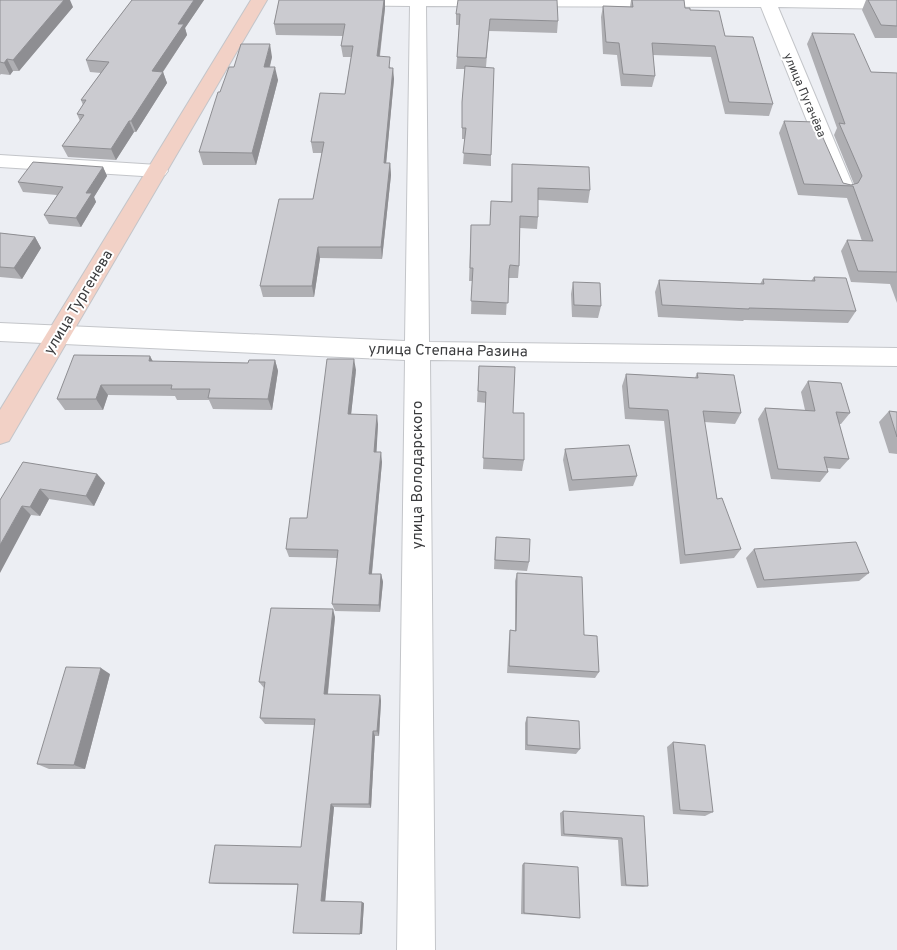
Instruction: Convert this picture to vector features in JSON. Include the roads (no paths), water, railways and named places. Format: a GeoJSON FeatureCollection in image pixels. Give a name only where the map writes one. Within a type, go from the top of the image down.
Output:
{"type":"FeatureCollection","features":[{"type":"Feature","properties":{"kind":"main road","name":"улица Тургенева"},"geometry":{"type":"LineString","coordinates":[[0,433],[259,0]]}},
{"type":"Feature","properties":{"kind":"street"},"geometry":{"type":"LineString","coordinates":[[314,0],[767,1],[897,4]]}},
{"type":"Feature","properties":{"kind":"street","name":"улица Володарского"},"geometry":{"type":"LineString","coordinates":[[416,950],[418,1]]}},
{"type":"Feature","properties":{"kind":"street","name":"улица Пугачёва"},"geometry":{"type":"LineString","coordinates":[[767,1],[844,188]]}},
{"type":"Feature","properties":{"kind":"street"},"geometry":{"type":"LineString","coordinates":[[0,161],[158,171]]}},
{"type":"Feature","properties":{"kind":"street","name":"улица Степана Разина"},"geometry":{"type":"LineString","coordinates":[[0,332],[417,351],[897,357]]}}]}
